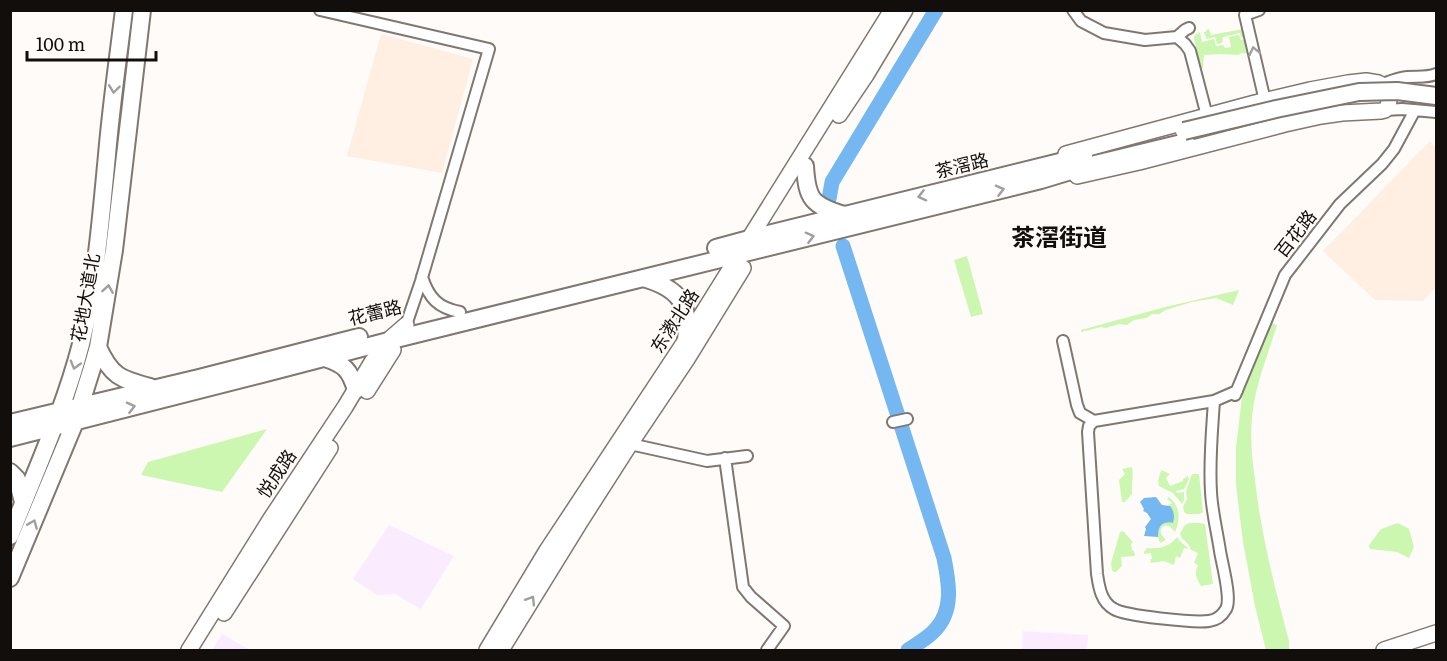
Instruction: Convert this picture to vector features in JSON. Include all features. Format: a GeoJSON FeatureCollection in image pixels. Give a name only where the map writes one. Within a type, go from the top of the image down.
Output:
{"type":"FeatureCollection","features":[{"type":"Feature","properties":{"kind":"main road","name":"花地大道北"},"geometry":{"type":"LineString","coordinates":[[10,536],[60,411],[81,341],[91,292],[100,225],[124,10]]}},
{"type":"Feature","properties":{"kind":"main road","name":"花地大道北"},"geometry":{"type":"LineString","coordinates":[[10,578],[75,422],[98,346],[114,250],[142,10]]}},
{"type":"Feature","properties":{"kind":"main road"},"geometry":{"type":"LineString","coordinates":[[1185,136],[1276,108],[1359,92],[1397,91],[1437,96]]}},
{"type":"Feature","properties":{"kind":"main road"},"geometry":{"type":"LineString","coordinates":[[1185,136],[1356,102],[1406,101],[1437,106]]}},
{"type":"Feature","properties":{"kind":"main road","name":"茶滘路"},"geometry":{"type":"LineString","coordinates":[[752,245],[845,215],[1041,173],[1097,164],[1185,136]]}},
{"type":"Feature","properties":{"kind":"main road"},"geometry":{"type":"LineString","coordinates":[[805,166],[808,189],[818,205],[845,215]]}},
{"type":"Feature","properties":{"kind":"main road","name":"茶滘路"},"geometry":{"type":"LineString","coordinates":[[752,245],[1041,173]]}},
{"type":"Feature","properties":{"kind":"main road","name":"花蕾路"},"geometry":{"type":"LineString","coordinates":[[10,423],[154,388],[398,335],[642,278],[752,245]]}},
{"type":"Feature","properties":{"kind":"main road","name":"花蕾路"},"geometry":{"type":"LineString","coordinates":[[10,438],[325,358],[460,312],[653,265],[752,245]]}},
{"type":"Feature","properties":{"kind":"main road"},"geometry":{"type":"LineString","coordinates":[[642,278],[660,283],[671,289],[679,298],[687,316],[686,340]]}},
{"type":"Feature","properties":{"kind":"main road"},"geometry":{"type":"LineString","coordinates":[[98,346],[116,375],[130,382],[154,388]]}},
{"type":"Feature","properties":{"kind":"main road"},"geometry":{"type":"LineString","coordinates":[[325,358],[336,361],[348,371],[356,390]]}},
{"type":"Feature","properties":{"kind":"main road"},"geometry":{"type":"LineString","coordinates":[[10,472],[17,479],[23,502]]}},
{"type":"Feature","properties":{"kind":"street"},"geometry":{"type":"LineString","coordinates":[[320,10],[489,49],[422,277],[398,335]]}},
{"type":"Feature","properties":{"kind":"street","name":"东漖北路"},"geometry":{"type":"LineString","coordinates":[[501,651],[580,522],[687,359],[892,10]]}},
{"type":"Feature","properties":{"kind":"street","name":"东漖北路"},"geometry":{"type":"LineString","coordinates":[[487,651],[569,516],[866,75],[905,10]]}},
{"type":"Feature","properties":{"kind":"street"},"geometry":{"type":"LineString","coordinates":[[1073,10],[1081,21],[1104,33],[1145,40],[1177,37],[1189,28]]}},
{"type":"Feature","properties":{"kind":"street"},"geometry":{"type":"LineString","coordinates":[[1259,10],[1245,15],[1265,101]]}},
{"type":"Feature","properties":{"kind":"street"},"geometry":{"type":"LineString","coordinates":[[1177,37],[1190,51],[1207,116]]}},
{"type":"Feature","properties":{"kind":"street"},"geometry":{"type":"LineString","coordinates":[[1435,76],[1408,77],[1383,84],[1365,81],[1310,90],[1265,101],[1054,158],[1041,173],[1060,180],[1321,116],[1402,108],[1437,112]]}},
{"type":"Feature","properties":{"kind":"street"},"geometry":{"type":"LineString","coordinates":[[1383,84],[1389,94],[1388,107],[1385,110]]}},
{"type":"Feature","properties":{"kind":"street","name":"百花路"},"geometry":{"type":"LineString","coordinates":[[1214,401],[1235,395],[1285,276],[1340,204],[1382,164],[1394,149],[1415,110]]}},
{"type":"Feature","properties":{"kind":"street"},"geometry":{"type":"LineString","coordinates":[[422,277],[435,301],[449,310],[460,312]]}},
{"type":"Feature","properties":{"kind":"street","name":"悦成路"},"geometry":{"type":"LineString","coordinates":[[189,651],[270,520],[356,390],[398,335]]}},
{"type":"Feature","properties":{"kind":"street","name":"悦成路"},"geometry":{"type":"LineString","coordinates":[[200,651],[398,335]]}},
{"type":"Feature","properties":{"kind":"street"},"geometry":{"type":"LineString","coordinates":[[1063,341],[1080,413],[1094,421]]}},
{"type":"Feature","properties":{"kind":"street"},"geometry":{"type":"LineString","coordinates":[[1214,401],[1211,491],[1229,594],[1228,605],[1220,618],[1209,621],[1164,619],[1123,613],[1113,609],[1105,601],[1099,589],[1089,426],[1094,421],[1214,401]]}},
{"type":"Feature","properties":{"kind":"street"},"geometry":{"type":"LineString","coordinates":[[893,422],[907,419]]}},
{"type":"Feature","properties":{"kind":"street"},"geometry":{"type":"LineString","coordinates":[[630,444],[707,461],[747,456]]}},
{"type":"Feature","properties":{"kind":"street"},"geometry":{"type":"LineString","coordinates":[[725,458],[743,587],[750,597],[784,626],[767,651]]}},
{"type":"Feature","properties":{"kind":"street"},"geometry":{"type":"LineString","coordinates":[[1384,651],[1437,633]]}},
{"type":"Feature","properties":{"kind":"street"},"geometry":{"type":"LineString","coordinates":[[1418,651],[1437,643]]}},
{"type":"Feature","properties":{"kind":"shaded area"},"geometry":{"type":"Polygon","coordinates":[[[381,34],[473,59],[442,173],[347,156],[381,34]]]}},
{"type":"Feature","properties":{"kind":"shaded area"},"geometry":{"type":"Polygon","coordinates":[[[1430,141],[1436,148],[1436,290],[1433,290],[1423,301],[1375,300],[1323,251],[1430,141]]]}},
{"type":"Feature","properties":{"kind":"shaded area"},"geometry":{"type":"Polygon","coordinates":[[[389,525],[454,556],[421,609],[395,594],[377,595],[353,579],[389,525]]]}},
{"type":"Feature","properties":{"kind":"shaded area"},"geometry":{"type":"Polygon","coordinates":[[[1023,631],[1088,635],[1087,650],[1022,650],[1023,631]]]}},
{"type":"Feature","properties":{"kind":"shaded area"},"geometry":{"type":"Polygon","coordinates":[[[222,634],[250,650],[212,650],[222,634]]]}},
{"type":"Feature","properties":{"kind":"green space"},"geometry":{"type":"Polygon","coordinates":[[[1209,29],[1211,35],[1243,29],[1248,36],[1241,38],[1240,33],[1223,37],[1222,43],[1217,44],[1215,37],[1206,39],[1204,32],[1209,29]]]}},
{"type":"Feature","properties":{"kind":"green space"},"geometry":{"type":"Polygon","coordinates":[[[1200,32],[1202,42],[1214,39],[1216,46],[1223,45],[1225,48],[1231,47],[1229,37],[1239,35],[1241,40],[1248,38],[1250,54],[1204,55],[1201,69],[1194,38],[1200,32]]]}},
{"type":"Feature","properties":{"kind":"green space"},"geometry":{"type":"Polygon","coordinates":[[[967,256],[983,314],[971,317],[954,260],[967,256]]]}},
{"type":"Feature","properties":{"kind":"green space"},"geometry":{"type":"Polygon","coordinates":[[[1239,290],[1233,305],[1216,298],[1192,302],[1159,314],[1152,314],[1147,318],[1134,320],[1127,325],[1119,324],[1081,332],[1081,330],[1165,307],[1239,290]]]}},
{"type":"Feature","properties":{"kind":"green space"},"geometry":{"type":"Polygon","coordinates":[[[1265,320],[1277,325],[1256,393],[1252,417],[1252,448],[1261,521],[1289,641],[1289,650],[1266,650],[1243,542],[1236,485],[1236,448],[1243,388],[1265,320]]]}},
{"type":"Feature","properties":{"kind":"green space"},"geometry":{"type":"Polygon","coordinates":[[[267,429],[222,492],[141,475],[148,462],[267,429]]]}},
{"type":"Feature","properties":{"kind":"green space"},"geometry":{"type":"Polygon","coordinates":[[[1132,467],[1132,494],[1125,502],[1122,502],[1119,480],[1125,474],[1122,469],[1132,467]]]}},
{"type":"Feature","properties":{"kind":"green space"},"geometry":{"type":"Polygon","coordinates":[[[1161,470],[1170,474],[1166,478],[1170,486],[1183,481],[1188,476],[1189,479],[1184,489],[1176,491],[1177,493],[1184,492],[1182,504],[1173,493],[1159,486],[1161,470]]]}},
{"type":"Feature","properties":{"kind":"green space"},"geometry":{"type":"Polygon","coordinates":[[[1192,474],[1199,474],[1203,512],[1200,514],[1187,514],[1183,507],[1192,474]]]}},
{"type":"Feature","properties":{"kind":"green space"},"geometry":{"type":"Polygon","coordinates":[[[1169,497],[1177,509],[1178,522],[1175,532],[1168,526],[1162,527],[1161,532],[1166,540],[1160,543],[1159,527],[1164,523],[1173,523],[1173,512],[1168,505],[1172,503],[1167,499],[1169,497]]]}},
{"type":"Feature","properties":{"kind":"green space"},"geometry":{"type":"Polygon","coordinates":[[[1189,523],[1205,524],[1213,584],[1201,586],[1197,578],[1198,565],[1194,563],[1198,553],[1191,550],[1180,534],[1184,526],[1189,523]]]}},
{"type":"Feature","properties":{"kind":"green space"},"geometry":{"type":"Polygon","coordinates":[[[1398,523],[1409,529],[1414,547],[1409,558],[1397,552],[1370,549],[1369,545],[1381,529],[1398,523]]]}},
{"type":"Feature","properties":{"kind":"green space"},"geometry":{"type":"Polygon","coordinates":[[[1123,531],[1133,542],[1131,544],[1135,556],[1121,557],[1122,566],[1114,572],[1111,563],[1120,532],[1123,531]]]}},
{"type":"Feature","properties":{"kind":"green space"},"geometry":{"type":"Polygon","coordinates":[[[1177,537],[1189,549],[1184,548],[1180,558],[1176,556],[1174,565],[1164,561],[1151,563],[1151,553],[1144,554],[1147,548],[1164,547],[1177,537]]]}},
{"type":"Feature","properties":{"kind":"water"},"geometry":{"type":"Polygon","coordinates":[[[1156,497],[1162,505],[1170,506],[1174,516],[1173,523],[1161,525],[1158,537],[1144,536],[1145,527],[1151,519],[1143,511],[1140,502],[1144,498],[1156,497]]]}},
{"type":"Feature","properties":{"kind":"waterway"},"geometry":{"type":"LineString","coordinates":[[829,199],[832,182],[936,10]]}},
{"type":"Feature","properties":{"kind":"waterway"},"geometry":{"type":"LineString","coordinates":[[843,246],[944,558],[948,596],[945,614],[929,636],[908,650]]}},
{"type":"Feature","properties":{"kind":"district","name":"茶滘街道"},"geometry":{"type":"Point","coordinates":[1059,238]}}]}
